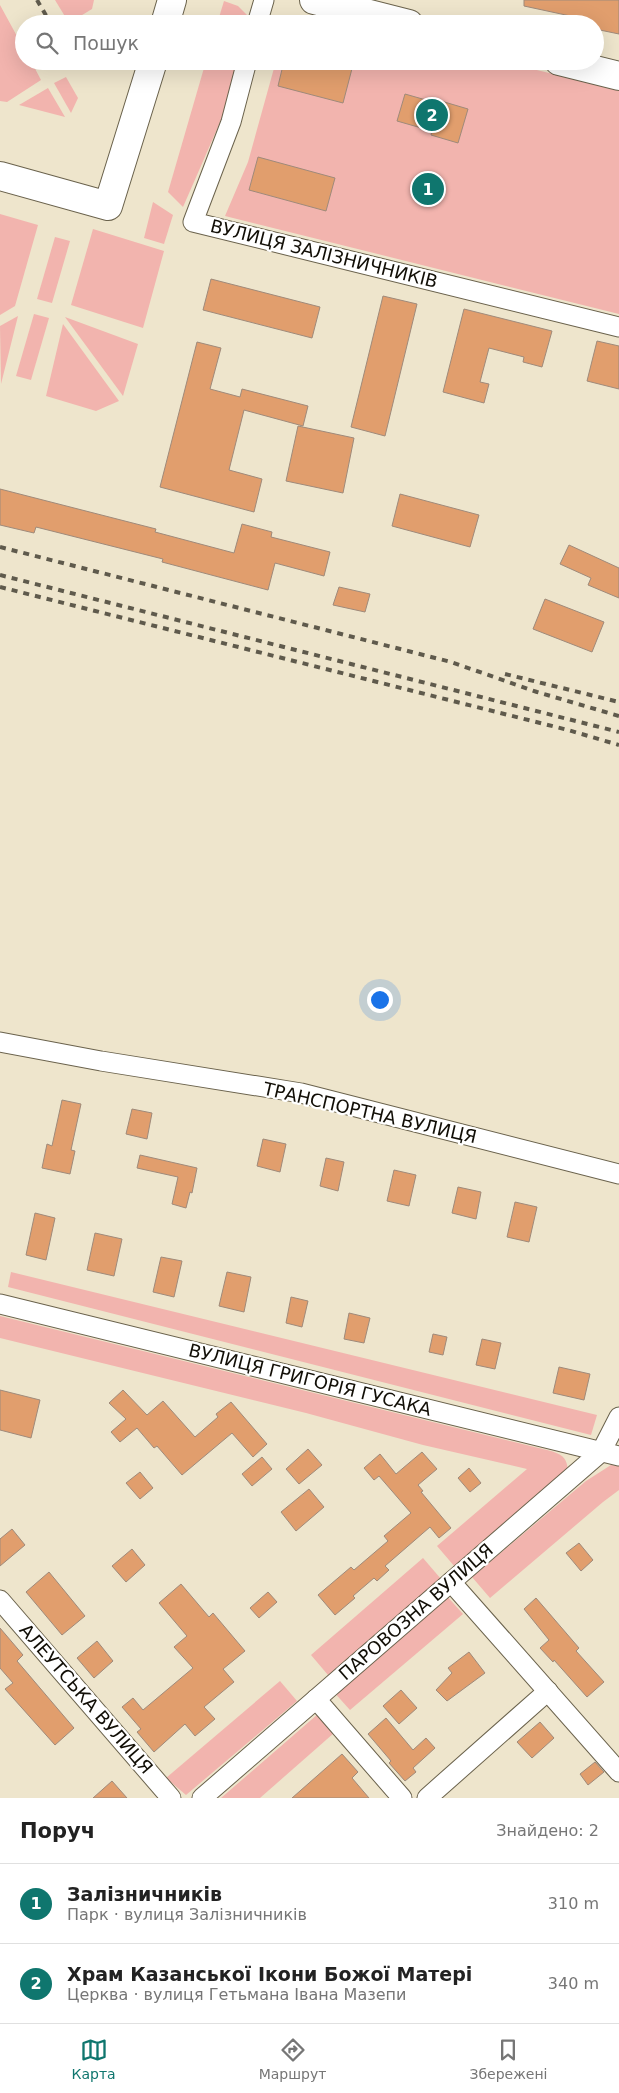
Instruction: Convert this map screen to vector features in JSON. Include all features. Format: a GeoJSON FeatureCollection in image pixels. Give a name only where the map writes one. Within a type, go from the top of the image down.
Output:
{"type":"FeatureCollection","features":[{"type":"Feature","properties":{"kind":"street"},"geometry":{"type":"LineString","coordinates":[[167,15],[172,0]]}},
{"type":"Feature","properties":{"kind":"street"},"geometry":{"type":"LineString","coordinates":[[260,15],[264,0]]}},
{"type":"Feature","properties":{"kind":"street"},"geometry":{"type":"LineString","coordinates":[[314,0],[373,15]]}},
{"type":"Feature","properties":{"kind":"street"},"geometry":{"type":"LineString","coordinates":[[0,176],[108,206],[150,70]]}},
{"type":"Feature","properties":{"kind":"street","name":"ВУЛИЦЯ ЗАЛІЗНИЧНИКІВ"},"geometry":{"type":"LineString","coordinates":[[245,70],[231,122],[193,222],[619,327]]}},
{"type":"Feature","properties":{"kind":"street"},"geometry":{"type":"LineString","coordinates":[[595,70],[619,76]]}},
{"type":"Feature","properties":{"kind":"street","name":"ТРАНСПОРТНА ВУЛИЦЯ"},"geometry":{"type":"LineString","coordinates":[[0,1042],[102,1061],[301,1093],[619,1174]]}},
{"type":"Feature","properties":{"kind":"street","name":"ВУЛИЦЯ ГРИГОРІЯ ГУСАКА"},"geometry":{"type":"LineString","coordinates":[[0,1304],[619,1456]]}},
{"type":"Feature","properties":{"kind":"street","name":"ПАРОВОЗНА ВУЛИЦЯ"},"geometry":{"type":"LineString","coordinates":[[202,1798],[601,1452],[619,1418]]}},
{"type":"Feature","properties":{"kind":"street"},"geometry":{"type":"LineString","coordinates":[[451,1582],[619,1772]]}},
{"type":"Feature","properties":{"kind":"street","name":"АЛЕУТСЬКА ВУЛИЦЯ"},"geometry":{"type":"LineString","coordinates":[[0,1600],[171,1798]]}},
{"type":"Feature","properties":{"kind":"street"},"geometry":{"type":"LineString","coordinates":[[427,1798],[548,1691]]}},
{"type":"Feature","properties":{"kind":"street"},"geometry":{"type":"LineString","coordinates":[[316,1699],[402,1798]]}},
{"type":"Feature","properties":{"kind":"shaded area"},"geometry":{"type":"Polygon","coordinates":[[[55,0],[94,0],[92,9],[82,15],[64,15],[55,0]]]}},
{"type":"Feature","properties":{"kind":"shaded area"},"geometry":{"type":"Polygon","coordinates":[[[224,1],[238,6],[247,15],[220,15],[224,1]]]}},
{"type":"Feature","properties":{"kind":"shaded area"},"geometry":{"type":"Polygon","coordinates":[[[0,5],[15,32],[15,70],[36,70],[41,80],[7,102],[0,101],[0,5]]]}},
{"type":"Feature","properties":{"kind":"shaded area"},"geometry":{"type":"Polygon","coordinates":[[[203,70],[237,70],[228,104],[183,207],[168,192],[203,70]]]}},
{"type":"Feature","properties":{"kind":"shaded area"},"geometry":{"type":"Polygon","coordinates":[[[274,70],[537,70],[619,90],[619,314],[225,216],[248,162],[274,70]]]}},
{"type":"Feature","properties":{"kind":"shaded area"},"geometry":{"type":"Polygon","coordinates":[[[66,77],[78,98],[71,113],[54,83],[66,77]]]}},
{"type":"Feature","properties":{"kind":"shaded area"},"geometry":{"type":"Polygon","coordinates":[[[48,88],[65,117],[19,105],[48,88]]]}},
{"type":"Feature","properties":{"kind":"shaded area"},"geometry":{"type":"Polygon","coordinates":[[[153,202],[173,215],[164,244],[144,238],[153,202]]]}},
{"type":"Feature","properties":{"kind":"shaded area"},"geometry":{"type":"Polygon","coordinates":[[[0,214],[38,225],[15,306],[0,315],[0,214]]]}},
{"type":"Feature","properties":{"kind":"shaded area"},"geometry":{"type":"Polygon","coordinates":[[[93,229],[164,251],[143,328],[71,305],[93,229]]]}},
{"type":"Feature","properties":{"kind":"shaded area"},"geometry":{"type":"Polygon","coordinates":[[[55,237],[70,241],[52,303],[37,299],[55,237]]]}},
{"type":"Feature","properties":{"kind":"shaded area"},"geometry":{"type":"Polygon","coordinates":[[[34,314],[49,318],[31,380],[16,376],[34,314]]]}},
{"type":"Feature","properties":{"kind":"shaded area"},"geometry":{"type":"Polygon","coordinates":[[[18,316],[1,384],[0,326],[18,316]]]}},
{"type":"Feature","properties":{"kind":"shaded area"},"geometry":{"type":"Polygon","coordinates":[[[65,317],[138,344],[123,396],[65,317]]]}},
{"type":"Feature","properties":{"kind":"shaded area"},"geometry":{"type":"Polygon","coordinates":[[[63,324],[119,401],[96,411],[46,396],[63,324]]]}},
{"type":"Feature","properties":{"kind":"shaded area"},"geometry":{"type":"Polygon","coordinates":[[[11,1272],[597,1415],[591,1435],[8,1287],[11,1272]]]}},
{"type":"Feature","properties":{"kind":"shaded area"},"geometry":{"type":"Polygon","coordinates":[[[0,1316],[551,1451],[564,1458],[568,1471],[455,1567],[437,1546],[527,1469],[423,1445],[306,1413],[0,1338],[0,1316]]]}},
{"type":"Feature","properties":{"kind":"shaded area"},"geometry":{"type":"Polygon","coordinates":[[[611,1465],[619,1466],[619,1490],[490,1598],[472,1577],[586,1481],[611,1465]]]}},
{"type":"Feature","properties":{"kind":"shaded area"},"geometry":{"type":"Polygon","coordinates":[[[423,1558],[441,1579],[328,1675],[311,1655],[423,1558]]]}},
{"type":"Feature","properties":{"kind":"shaded area"},"geometry":{"type":"Polygon","coordinates":[[[445,1594],[463,1614],[350,1710],[332,1690],[445,1594]]]}},
{"type":"Feature","properties":{"kind":"shaded area"},"geometry":{"type":"Polygon","coordinates":[[[280,1681],[297,1701],[186,1795],[166,1778],[280,1681]]]}},
{"type":"Feature","properties":{"kind":"shaded area"},"geometry":{"type":"Polygon","coordinates":[[[318,1714],[334,1733],[260,1798],[221,1798],[318,1714]]]}},
{"type":"Feature","properties":{"kind":"building"},"geometry":{"type":"Polygon","coordinates":[[[524,0],[619,0],[619,34],[604,31],[604,15],[566,15],[524,6],[524,0]]]}},
{"type":"Feature","properties":{"kind":"building"},"geometry":{"type":"Polygon","coordinates":[[[282,70],[352,70],[343,103],[278,86],[282,70]]]}},
{"type":"Feature","properties":{"kind":"building"},"geometry":{"type":"Polygon","coordinates":[[[405,94],[440,104],[441,101],[468,109],[458,143],[431,135],[432,131],[397,121],[405,94]]]}},
{"type":"Feature","properties":{"kind":"building"},"geometry":{"type":"Polygon","coordinates":[[[258,157],[335,178],[326,211],[249,190],[258,157]]]}},
{"type":"Feature","properties":{"kind":"building"},"geometry":{"type":"Polygon","coordinates":[[[211,279],[320,307],[312,338],[203,310],[211,279]]]}},
{"type":"Feature","properties":{"kind":"building"},"geometry":{"type":"Polygon","coordinates":[[[383,296],[417,304],[385,436],[351,427],[383,296]]]}},
{"type":"Feature","properties":{"kind":"building"},"geometry":{"type":"Polygon","coordinates":[[[464,309],[552,331],[542,367],[523,362],[524,357],[489,348],[480,382],[489,384],[484,403],[443,392],[464,309]]]}},
{"type":"Feature","properties":{"kind":"building"},"geometry":{"type":"Polygon","coordinates":[[[597,341],[619,346],[619,389],[587,381],[597,341]]]}},
{"type":"Feature","properties":{"kind":"building"},"geometry":{"type":"Polygon","coordinates":[[[197,342],[221,348],[210,389],[240,397],[242,389],[308,406],[303,426],[244,410],[229,470],[262,479],[254,512],[160,487],[197,342]]]}},
{"type":"Feature","properties":{"kind":"building"},"geometry":{"type":"Polygon","coordinates":[[[298,426],[354,438],[343,493],[286,481],[298,426]]]}},
{"type":"Feature","properties":{"kind":"building"},"geometry":{"type":"Polygon","coordinates":[[[0,489],[156,529],[155,532],[234,553],[242,524],[272,532],[271,537],[330,552],[324,576],[275,563],[268,590],[162,562],[163,559],[36,527],[34,533],[0,525],[0,489]]]}},
{"type":"Feature","properties":{"kind":"building"},"geometry":{"type":"Polygon","coordinates":[[[400,494],[479,515],[470,547],[392,526],[400,494]]]}},
{"type":"Feature","properties":{"kind":"building"},"geometry":{"type":"Polygon","coordinates":[[[569,545],[619,568],[619,598],[588,585],[591,578],[560,564],[569,545]]]}},
{"type":"Feature","properties":{"kind":"building"},"geometry":{"type":"Polygon","coordinates":[[[339,587],[370,594],[365,612],[333,605],[339,587]]]}},
{"type":"Feature","properties":{"kind":"building"},"geometry":{"type":"Polygon","coordinates":[[[545,599],[604,622],[592,652],[533,629],[545,599]]]}},
{"type":"Feature","properties":{"kind":"building"},"geometry":{"type":"Polygon","coordinates":[[[62,1100],[81,1104],[71,1150],[75,1151],[70,1174],[42,1168],[47,1144],[52,1146],[62,1100]]]}},
{"type":"Feature","properties":{"kind":"building"},"geometry":{"type":"Polygon","coordinates":[[[132,1109],[152,1113],[147,1139],[126,1134],[132,1109]]]}},
{"type":"Feature","properties":{"kind":"building"},"geometry":{"type":"Polygon","coordinates":[[[263,1139],[286,1144],[280,1172],[257,1166],[263,1139]]]}},
{"type":"Feature","properties":{"kind":"building"},"geometry":{"type":"Polygon","coordinates":[[[140,1155],[197,1168],[192,1193],[190,1192],[186,1208],[172,1204],[178,1177],[137,1168],[140,1155]]]}},
{"type":"Feature","properties":{"kind":"building"},"geometry":{"type":"Polygon","coordinates":[[[326,1158],[344,1162],[338,1191],[320,1186],[326,1158]]]}},
{"type":"Feature","properties":{"kind":"building"},"geometry":{"type":"Polygon","coordinates":[[[394,1170],[416,1175],[409,1206],[387,1201],[394,1170]]]}},
{"type":"Feature","properties":{"kind":"building"},"geometry":{"type":"Polygon","coordinates":[[[458,1187],[481,1192],[476,1219],[452,1213],[458,1187]]]}},
{"type":"Feature","properties":{"kind":"building"},"geometry":{"type":"Polygon","coordinates":[[[515,1202],[537,1207],[529,1242],[507,1237],[515,1202]]]}},
{"type":"Feature","properties":{"kind":"building"},"geometry":{"type":"Polygon","coordinates":[[[35,1213],[55,1218],[46,1260],[26,1255],[35,1213]]]}},
{"type":"Feature","properties":{"kind":"building"},"geometry":{"type":"Polygon","coordinates":[[[95,1233],[122,1239],[114,1276],[87,1270],[95,1233]]]}},
{"type":"Feature","properties":{"kind":"building"},"geometry":{"type":"Polygon","coordinates":[[[161,1257],[182,1261],[174,1297],[153,1292],[161,1257]]]}},
{"type":"Feature","properties":{"kind":"building"},"geometry":{"type":"Polygon","coordinates":[[[227,1272],[251,1277],[244,1312],[219,1306],[227,1272]]]}},
{"type":"Feature","properties":{"kind":"building"},"geometry":{"type":"Polygon","coordinates":[[[291,1297],[308,1301],[302,1327],[286,1323],[291,1297]]]}},
{"type":"Feature","properties":{"kind":"building"},"geometry":{"type":"Polygon","coordinates":[[[349,1313],[370,1318],[364,1343],[344,1339],[349,1313]]]}},
{"type":"Feature","properties":{"kind":"building"},"geometry":{"type":"Polygon","coordinates":[[[433,1334],[447,1337],[443,1355],[429,1352],[433,1334]]]}},
{"type":"Feature","properties":{"kind":"building"},"geometry":{"type":"Polygon","coordinates":[[[482,1339],[501,1343],[495,1369],[476,1365],[482,1339]]]}},
{"type":"Feature","properties":{"kind":"building"},"geometry":{"type":"Polygon","coordinates":[[[559,1367],[590,1374],[584,1400],[553,1393],[559,1367]]]}},
{"type":"Feature","properties":{"kind":"building"},"geometry":{"type":"Polygon","coordinates":[[[0,1390],[40,1400],[31,1438],[0,1430],[0,1390]]]}},
{"type":"Feature","properties":{"kind":"building"},"geometry":{"type":"Polygon","coordinates":[[[123,1390],[147,1415],[163,1401],[195,1437],[218,1417],[216,1414],[231,1402],[267,1444],[253,1457],[232,1433],[182,1475],[157,1446],[154,1448],[137,1428],[120,1442],[111,1432],[126,1419],[109,1403],[123,1390]]]}},
{"type":"Feature","properties":{"kind":"building"},"geometry":{"type":"Polygon","coordinates":[[[308,1449],[322,1465],[299,1484],[286,1469],[308,1449]]]}},
{"type":"Feature","properties":{"kind":"building"},"geometry":{"type":"Polygon","coordinates":[[[422,1452],[437,1469],[418,1485],[423,1491],[421,1492],[451,1528],[439,1538],[430,1527],[385,1566],[389,1570],[377,1581],[374,1578],[335,1615],[318,1595],[351,1567],[354,1570],[388,1541],[384,1536],[411,1513],[379,1476],[374,1480],[364,1468],[380,1454],[396,1474],[422,1452]]]}},
{"type":"Feature","properties":{"kind":"building"},"geometry":{"type":"Polygon","coordinates":[[[262,1457],[272,1469],[252,1486],[242,1474],[262,1457]]]}},
{"type":"Feature","properties":{"kind":"building"},"geometry":{"type":"Polygon","coordinates":[[[469,1468],[481,1483],[470,1492],[458,1478],[469,1468]]]}},
{"type":"Feature","properties":{"kind":"building"},"geometry":{"type":"Polygon","coordinates":[[[140,1472],[153,1488],[140,1499],[126,1483],[140,1472]]]}},
{"type":"Feature","properties":{"kind":"building"},"geometry":{"type":"Polygon","coordinates":[[[309,1489],[324,1507],[296,1531],[281,1512],[309,1489]]]}},
{"type":"Feature","properties":{"kind":"building"},"geometry":{"type":"Polygon","coordinates":[[[12,1529],[25,1545],[0,1566],[0,1539],[12,1529]]]}},
{"type":"Feature","properties":{"kind":"building"},"geometry":{"type":"Polygon","coordinates":[[[579,1543],[593,1560],[581,1571],[566,1553],[579,1543]]]}},
{"type":"Feature","properties":{"kind":"building"},"geometry":{"type":"Polygon","coordinates":[[[132,1549],[145,1565],[126,1582],[112,1566],[132,1549]]]}},
{"type":"Feature","properties":{"kind":"building"},"geometry":{"type":"Polygon","coordinates":[[[49,1572],[85,1616],[62,1635],[26,1592],[49,1572]]]}},
{"type":"Feature","properties":{"kind":"building"},"geometry":{"type":"Polygon","coordinates":[[[181,1584],[209,1617],[213,1613],[245,1651],[223,1669],[234,1682],[204,1707],[215,1719],[195,1736],[185,1724],[154,1752],[137,1732],[141,1729],[122,1707],[133,1698],[143,1710],[193,1668],[174,1647],[187,1636],[159,1603],[181,1584]]]}},
{"type":"Feature","properties":{"kind":"building"},"geometry":{"type":"Polygon","coordinates":[[[268,1592],[277,1602],[259,1618],[250,1608],[268,1592]]]}},
{"type":"Feature","properties":{"kind":"building"},"geometry":{"type":"Polygon","coordinates":[[[536,1598],[579,1648],[576,1651],[604,1682],[587,1697],[554,1660],[553,1662],[540,1648],[549,1640],[524,1609],[536,1598]]]}},
{"type":"Feature","properties":{"kind":"building"},"geometry":{"type":"Polygon","coordinates":[[[0,1628],[23,1655],[17,1661],[74,1728],[55,1745],[5,1689],[13,1683],[0,1668],[0,1628]]]}},
{"type":"Feature","properties":{"kind":"building"},"geometry":{"type":"Polygon","coordinates":[[[97,1641],[113,1661],[94,1678],[77,1658],[97,1641]]]}},
{"type":"Feature","properties":{"kind":"building"},"geometry":{"type":"Polygon","coordinates":[[[469,1652],[485,1673],[447,1701],[436,1690],[452,1673],[448,1668],[469,1652]]]}},
{"type":"Feature","properties":{"kind":"building"},"geometry":{"type":"Polygon","coordinates":[[[401,1690],[417,1708],[399,1724],[383,1706],[401,1690]]]}},
{"type":"Feature","properties":{"kind":"building"},"geometry":{"type":"Polygon","coordinates":[[[386,1718],[413,1750],[426,1738],[435,1748],[413,1768],[416,1772],[405,1781],[368,1734],[386,1718]]]}},
{"type":"Feature","properties":{"kind":"building"},"geometry":{"type":"Polygon","coordinates":[[[540,1722],[554,1738],[532,1758],[517,1742],[540,1722]]]}},
{"type":"Feature","properties":{"kind":"building"},"geometry":{"type":"Polygon","coordinates":[[[342,1754],[358,1772],[352,1778],[369,1798],[292,1798],[342,1754]]]}},
{"type":"Feature","properties":{"kind":"building"},"geometry":{"type":"Polygon","coordinates":[[[595,1762],[604,1772],[588,1785],[580,1774],[595,1762]]]}},
{"type":"Feature","properties":{"kind":"building"},"geometry":{"type":"Polygon","coordinates":[[[112,1781],[127,1798],[93,1798],[112,1781]]]}},
{"type":"Feature","properties":{"kind":"railway"},"geometry":{"type":"LineString","coordinates":[[37,0],[46,15]]}},
{"type":"Feature","properties":{"kind":"railway"},"geometry":{"type":"LineString","coordinates":[[0,547],[451,662],[537,692],[619,716]]}},
{"type":"Feature","properties":{"kind":"railway"},"geometry":{"type":"LineString","coordinates":[[0,575],[619,732]]}},
{"type":"Feature","properties":{"kind":"railway"},"geometry":{"type":"LineString","coordinates":[[0,587],[568,730],[619,745]]}},
{"type":"Feature","properties":{"kind":"railway"},"geometry":{"type":"LineString","coordinates":[[505,674],[619,702]]}},
{"type":"Feature","properties":{"kind":"place","name":"Храм Казанської Ікони Божої Матері"},"geometry":{"type":"Point","coordinates":[432,115]}},
{"type":"Feature","properties":{"kind":"place","name":"Залізничників"},"geometry":{"type":"Point","coordinates":[428,189]}}]}
